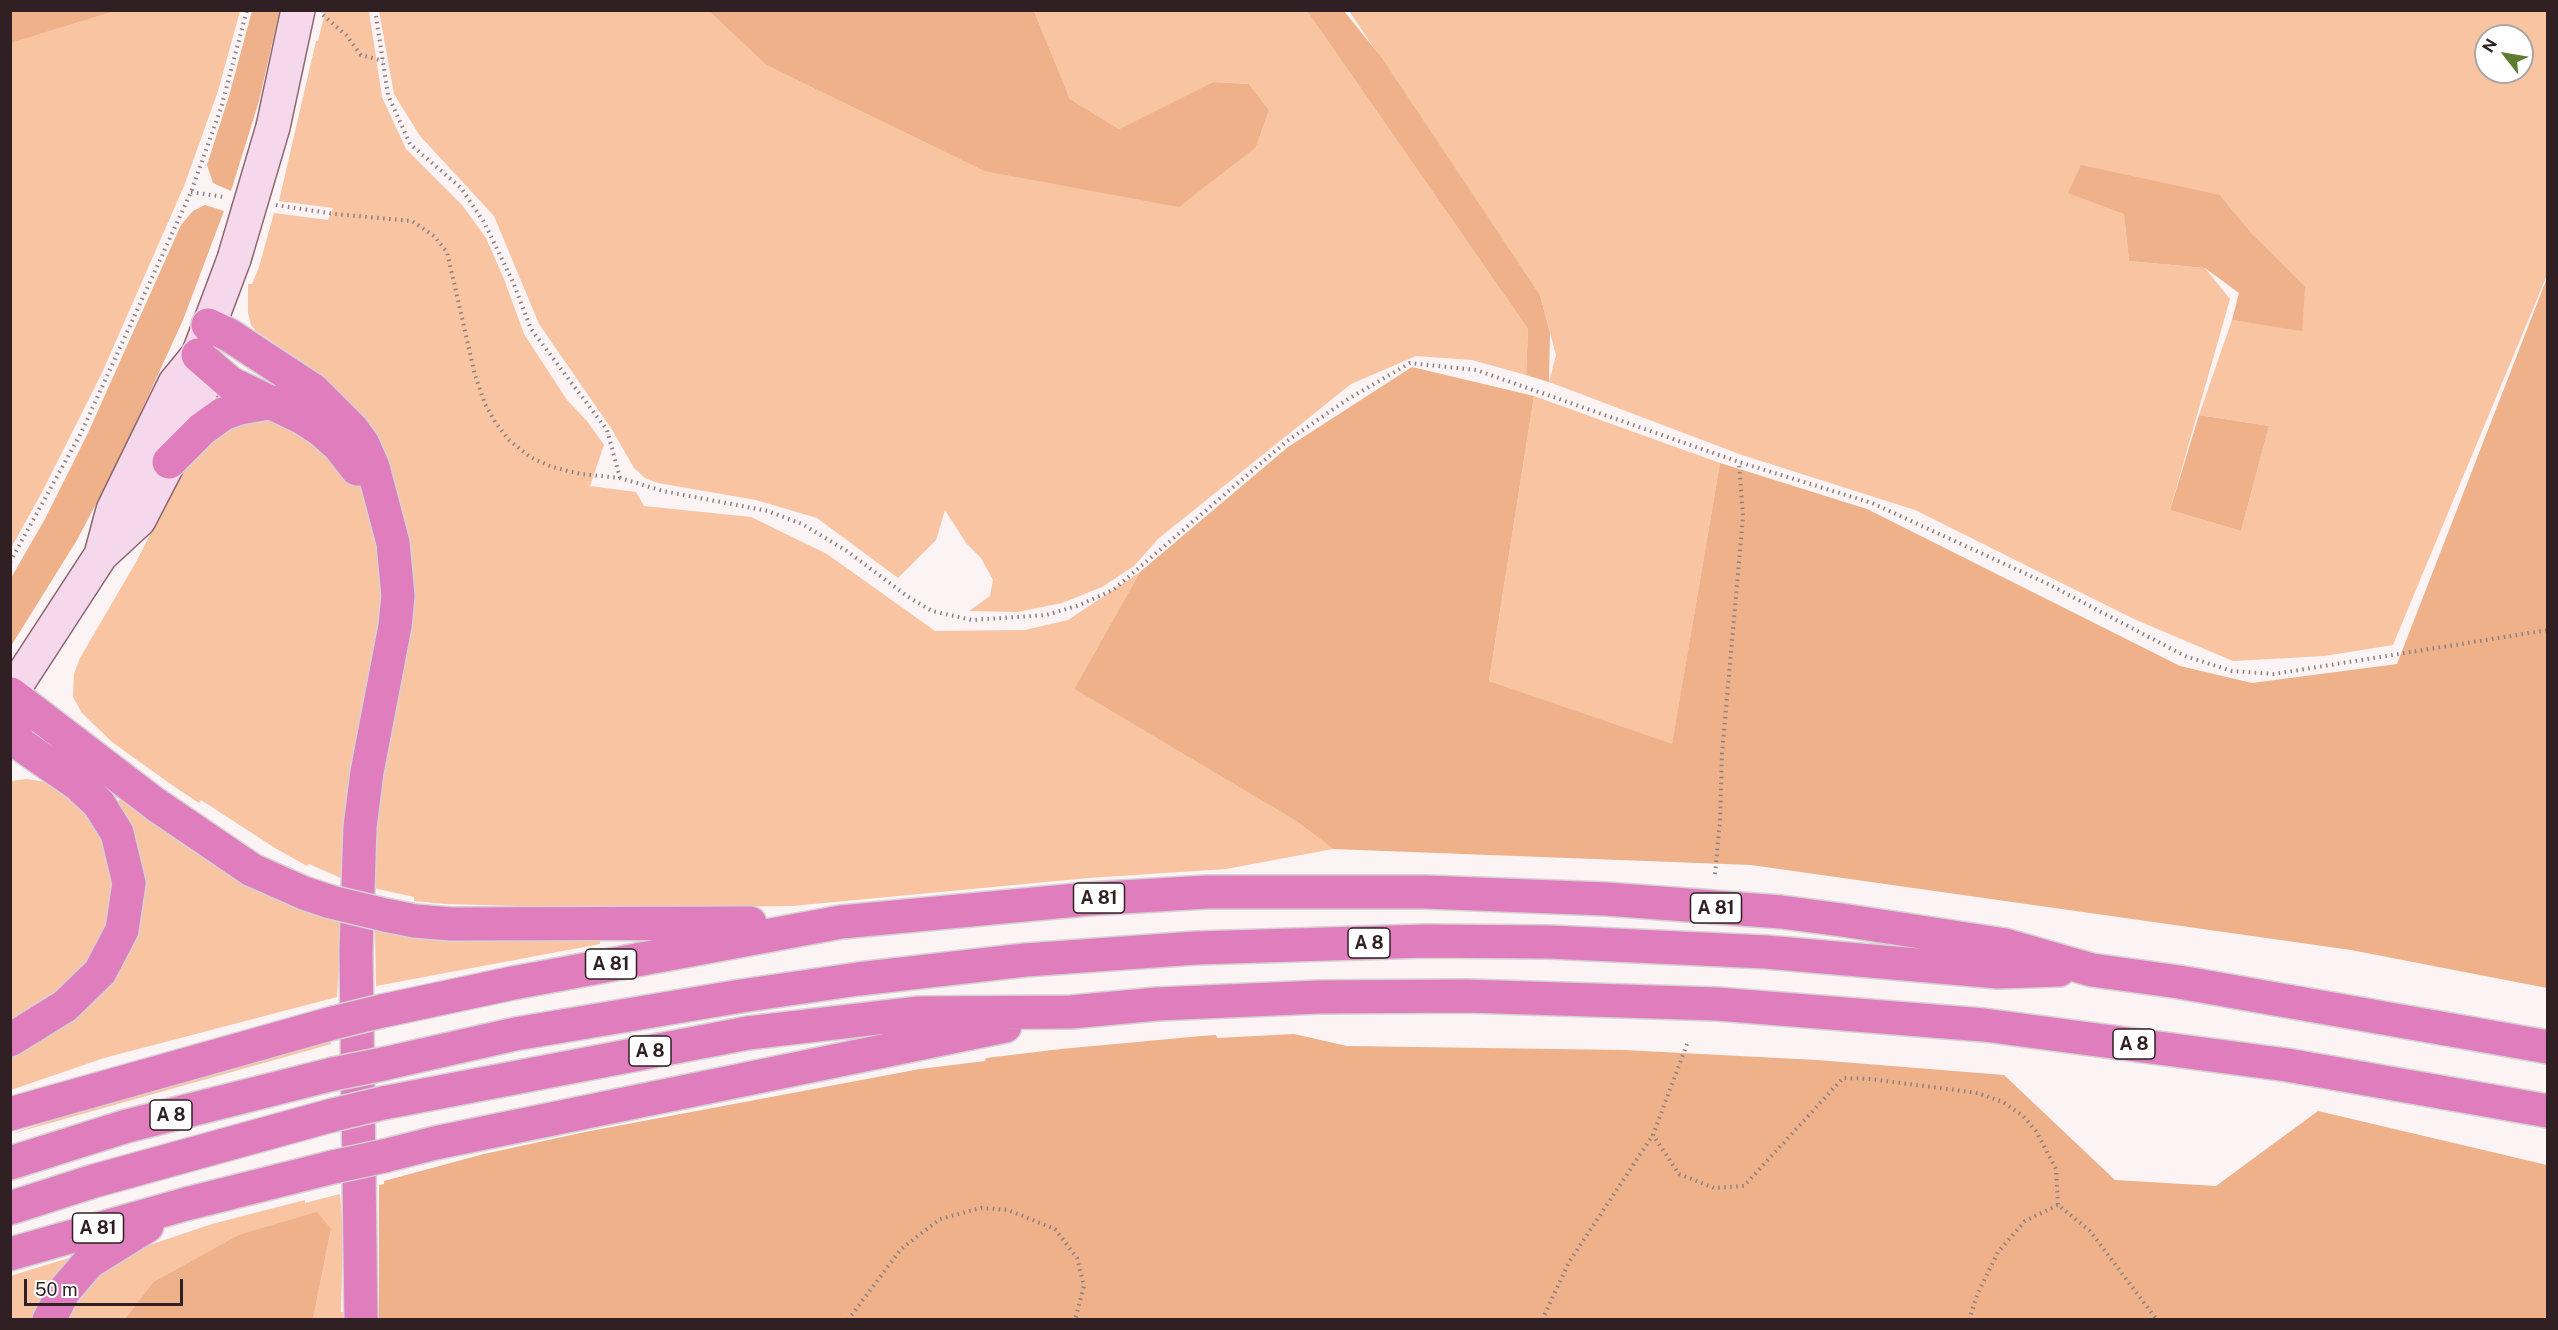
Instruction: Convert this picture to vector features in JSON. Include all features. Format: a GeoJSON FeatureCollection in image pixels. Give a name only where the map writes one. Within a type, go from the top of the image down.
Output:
{"type":"FeatureCollection","features":[{"type":"Feature","properties":{"kind":"highway"},"geometry":{"type":"LineString","coordinates":[[359,1315],[356,952],[360,826],[371,751],[395,626],[398,596],[393,543],[373,467],[363,444],[327,401],[229,335],[203,340],[230,383],[273,402],[321,430],[339,446],[379,496]]}},
{"type":"Feature","properties":{"kind":"highway"},"geometry":{"type":"LineString","coordinates":[[170,462],[212,421],[240,408],[273,402]]}},
{"type":"Feature","properties":{"kind":"highway"},"geometry":{"type":"LineString","coordinates":[[11,694],[155,804],[252,870],[331,902],[415,921],[451,924],[841,922]]}},
{"type":"Feature","properties":{"kind":"highway"},"geometry":{"type":"LineString","coordinates":[[10,726],[20,744],[63,774],[99,804],[117,833],[129,883],[122,930],[108,960],[90,983],[58,1011],[10,1040]]}},
{"type":"Feature","properties":{"kind":"highway"},"geometry":{"type":"LineString","coordinates":[[10,772],[33,770],[63,774]]}},
{"type":"Feature","properties":{"kind":"highway","name":"A 81"},"geometry":{"type":"LineString","coordinates":[[10,1114],[333,1023],[513,983],[841,922],[1088,899],[1207,892],[1492,894],[1606,899],[1802,915],[2005,945],[2092,970]]}},
{"type":"Feature","properties":{"kind":"highway","name":"A 8"},"geometry":{"type":"LineString","coordinates":[[10,1163],[127,1126],[333,1074],[515,1034],[846,980],[1025,960],[1185,949],[1425,941],[1549,942],[1766,952],[1998,972],[2092,970],[2179,982],[2547,1047]]}},
{"type":"Feature","properties":{"kind":"highway","name":"A 8"},"geometry":{"type":"LineString","coordinates":[[10,1208],[94,1181],[383,1103],[748,1034],[919,1013],[1071,1011],[1157,1004],[1319,997],[1578,998],[1774,1007],[1984,1025],[2171,1048],[2298,1067],[2547,1111]]}},
{"type":"Feature","properties":{"kind":"highway","name":"A 81"},"geometry":{"type":"LineString","coordinates":[[10,1254],[186,1204],[435,1143],[852,1059],[1071,1011]]}},
{"type":"Feature","properties":{"kind":"highway"},"geometry":{"type":"LineString","coordinates":[[49,1320],[64,1291],[89,1262],[186,1204]]}},
{"type":"Feature","properties":{"kind":"main road"},"geometry":{"type":"LineString","coordinates":[[101,555],[113,510],[175,383],[203,340],[234,259],[304,19]]}},
{"type":"Feature","properties":{"kind":"main road"},"geometry":{"type":"LineString","coordinates":[[11,694],[101,555],[140,520],[170,462],[203,386],[203,340]]}},
{"type":"Feature","properties":{"kind":"path"},"geometry":{"type":"LineString","coordinates":[[10,562],[81,433],[191,192],[220,108],[247,10]]}},
{"type":"Feature","properties":{"kind":"path"},"geometry":{"type":"LineString","coordinates":[[375,10],[388,96],[410,144],[461,188],[484,222],[513,282],[531,329],[607,430],[620,478]]}},
{"type":"Feature","properties":{"kind":"path"},"geometry":{"type":"LineString","coordinates":[[304,19],[346,35],[361,55],[383,61]]}},
{"type":"Feature","properties":{"kind":"path"},"geometry":{"type":"LineString","coordinates":[[191,192],[226,198]]}},
{"type":"Feature","properties":{"kind":"path"},"geometry":{"type":"LineString","coordinates":[[272,205],[335,214],[412,220],[434,236],[447,252],[475,375],[485,404],[509,440],[530,457],[552,467],[581,474],[620,478],[663,491],[768,511],[802,524],[847,550],[907,596],[932,610],[972,620],[1046,615],[1077,606],[1113,590],[1287,441],[1348,399],[1410,363],[1476,370],[1739,462],[1872,503],[2046,583],[2185,656],[2232,671],[2274,674],[2547,630]]}},
{"type":"Feature","properties":{"kind":"path"},"geometry":{"type":"LineString","coordinates":[[1715,874],[1722,754],[1743,517],[1739,462]]}},
{"type":"Feature","properties":{"kind":"path"},"geometry":{"type":"LineString","coordinates":[[1542,1320],[1569,1262],[1653,1136],[1687,1044]]}},
{"type":"Feature","properties":{"kind":"path"},"geometry":{"type":"LineString","coordinates":[[1653,1136],[1679,1174],[1714,1188],[1744,1186],[1843,1078],[1978,1092],[2003,1102],[2023,1116],[2036,1131],[2056,1169],[2058,1205],[2090,1231],[2157,1320]]}},
{"type":"Feature","properties":{"kind":"path"},"geometry":{"type":"LineString","coordinates":[[1969,1320],[1978,1293],[1998,1252],[2025,1221],[2058,1205]]}},
{"type":"Feature","properties":{"kind":"path"},"geometry":{"type":"LineString","coordinates":[[848,1320],[901,1249],[940,1219],[981,1208],[1008,1210],[1055,1229],[1077,1258],[1084,1286],[1075,1320]]}},
{"type":"Feature","properties":{"kind":"shaded area"},"geometry":{"type":"Polygon","coordinates":[[[11,10],[115,10],[115,11],[11,43],[11,10]]]}},
{"type":"Feature","properties":{"kind":"shaded area"},"geometry":{"type":"Polygon","coordinates":[[[115,11],[240,11],[218,91],[184,186],[101,375],[11,548],[10,43],[115,11]]]}},
{"type":"Feature","properties":{"kind":"shaded area"},"geometry":{"type":"Polygon","coordinates":[[[252,11],[283,11],[279,13],[259,101],[231,191],[213,183],[207,165],[252,11]]]}},
{"type":"Feature","properties":{"kind":"shaded area"},"geometry":{"type":"Polygon","coordinates":[[[317,11],[369,11],[382,97],[406,149],[462,205],[486,238],[524,334],[567,400],[587,421],[604,445],[590,486],[636,492],[644,506],[751,517],[827,554],[935,631],[1025,630],[1068,620],[1140,572],[1074,689],[1296,821],[1333,849],[1226,869],[1088,878],[792,906],[592,908],[445,904],[414,901],[414,897],[374,888],[375,834],[384,762],[407,649],[360,415],[311,368],[256,331],[251,325],[248,313],[248,284],[252,284],[259,267],[274,213],[328,220],[333,208],[279,201],[316,41],[318,41],[325,13],[317,11]]]}},
{"type":"Feature","properties":{"kind":"shaded area"},"geometry":{"type":"Polygon","coordinates":[[[379,11],[709,11],[766,65],[984,171],[1256,147],[1269,110],[1249,84],[1213,82],[1119,129],[1070,99],[1034,11],[1307,11],[1528,329],[1526,375],[1472,360],[1416,356],[1351,384],[1159,538],[1134,566],[1102,587],[1062,603],[1018,612],[969,611],[990,596],[993,580],[981,558],[966,543],[945,510],[936,540],[898,578],[817,518],[756,500],[658,483],[645,478],[634,468],[611,428],[539,324],[494,216],[420,136],[394,94],[379,11]]]}},
{"type":"Feature","properties":{"kind":"shaded area"},"geometry":{"type":"Polygon","coordinates":[[[709,11],[1034,11],[1070,99],[1119,129],[1213,82],[1249,84],[1269,110],[1256,147],[1179,207],[984,171],[766,65],[709,11]]]}},
{"type":"Feature","properties":{"kind":"shaded area"},"geometry":{"type":"Polygon","coordinates":[[[1307,11],[1344,11],[1381,57],[1540,295],[1550,333],[1549,382],[1526,375],[1528,329],[1307,11]]]}},
{"type":"Feature","properties":{"kind":"shaded area"},"geometry":{"type":"Polygon","coordinates":[[[1349,11],[2547,11],[2547,275],[2393,645],[2324,656],[2233,661],[2134,619],[1915,510],[1742,455],[1549,382],[1556,355],[1540,295],[1349,11]],[[2220,195],[2124,213],[2129,261],[2205,268],[2230,299],[2170,510],[2241,531],[2269,426],[2199,415],[2232,320],[2302,330],[2253,235],[2220,195]]]}},
{"type":"Feature","properties":{"kind":"shaded area"},"geometry":{"type":"Polygon","coordinates":[[[2081,165],[2220,195],[2253,235],[2305,287],[2302,331],[2232,320],[2239,293],[2205,268],[2129,261],[2124,214],[2068,193],[2081,165]]]}},
{"type":"Feature","properties":{"kind":"shaded area"},"geometry":{"type":"Polygon","coordinates":[[[205,205],[224,211],[183,320],[117,464],[77,540],[11,646],[11,578],[45,519],[88,433],[181,225],[193,211],[205,205]]]}},
{"type":"Feature","properties":{"kind":"shaded area"},"geometry":{"type":"Polygon","coordinates":[[[2547,278],[2547,988],[2351,950],[1751,865],[1333,849],[1296,821],[1074,689],[1140,572],[1288,447],[1412,367],[1534,396],[1489,681],[1672,744],[1720,463],[1867,509],[2180,666],[2252,683],[2397,664],[2547,278]]]}},
{"type":"Feature","properties":{"kind":"shaded area"},"geometry":{"type":"Polygon","coordinates":[[[1534,396],[1720,463],[1672,745],[1489,681],[1534,396]]]}},
{"type":"Feature","properties":{"kind":"shaded area"},"geometry":{"type":"Polygon","coordinates":[[[2199,415],[2269,426],[2241,531],[2170,510],[2199,415]]]}},
{"type":"Feature","properties":{"kind":"shaded area"},"geometry":{"type":"Polygon","coordinates":[[[236,418],[284,419],[356,479],[363,491],[381,552],[383,619],[375,643],[346,794],[341,878],[309,864],[307,866],[201,800],[199,803],[172,785],[112,742],[82,713],[73,697],[74,674],[80,658],[136,562],[192,453],[236,418]]]}},
{"type":"Feature","properties":{"kind":"shaded area"},"geometry":{"type":"Polygon","coordinates":[[[27,779],[52,783],[101,823],[117,904],[93,963],[11,1029],[11,781],[27,779]]]}},
{"type":"Feature","properties":{"kind":"shaded area"},"geometry":{"type":"Polygon","coordinates":[[[123,794],[307,912],[341,923],[337,997],[104,1058],[11,1090],[10,1055],[118,960],[114,808],[123,794]]]}},
{"type":"Feature","properties":{"kind":"shaded area"},"geometry":{"type":"Polygon","coordinates":[[[375,930],[413,936],[600,940],[600,944],[376,986],[375,930]]]}},
{"type":"Feature","properties":{"kind":"shaded area"},"geometry":{"type":"Polygon","coordinates":[[[1294,1034],[1347,1046],[1624,1050],[1817,1060],[2004,1075],[2115,1180],[2216,1186],[2318,1111],[2547,1165],[2547,1319],[379,1319],[379,1185],[384,1184],[384,1181],[484,1154],[585,1132],[920,1069],[985,1061],[986,1058],[1202,1036],[1216,1035],[1217,1038],[1294,1034]]]}},
{"type":"Feature","properties":{"kind":"shaded area"},"geometry":{"type":"Polygon","coordinates":[[[330,1040],[331,1044],[11,1134],[140,1090],[330,1040]]]}},
{"type":"Feature","properties":{"kind":"shaded area"},"geometry":{"type":"Polygon","coordinates":[[[340,1194],[343,1231],[341,1312],[344,1312],[343,1319],[313,1319],[331,1229],[238,1235],[153,1282],[125,1319],[62,1320],[87,1282],[129,1252],[212,1224],[305,1200],[305,1203],[340,1194]]]}},
{"type":"Feature","properties":{"kind":"shaded area"},"geometry":{"type":"Polygon","coordinates":[[[317,1212],[331,1229],[313,1319],[125,1319],[153,1282],[238,1235],[317,1212]]]}},
{"type":"Feature","properties":{"kind":"shaded area"},"geometry":{"type":"Polygon","coordinates":[[[79,1255],[38,1319],[11,1319],[10,1276],[79,1255]]]}}]}
